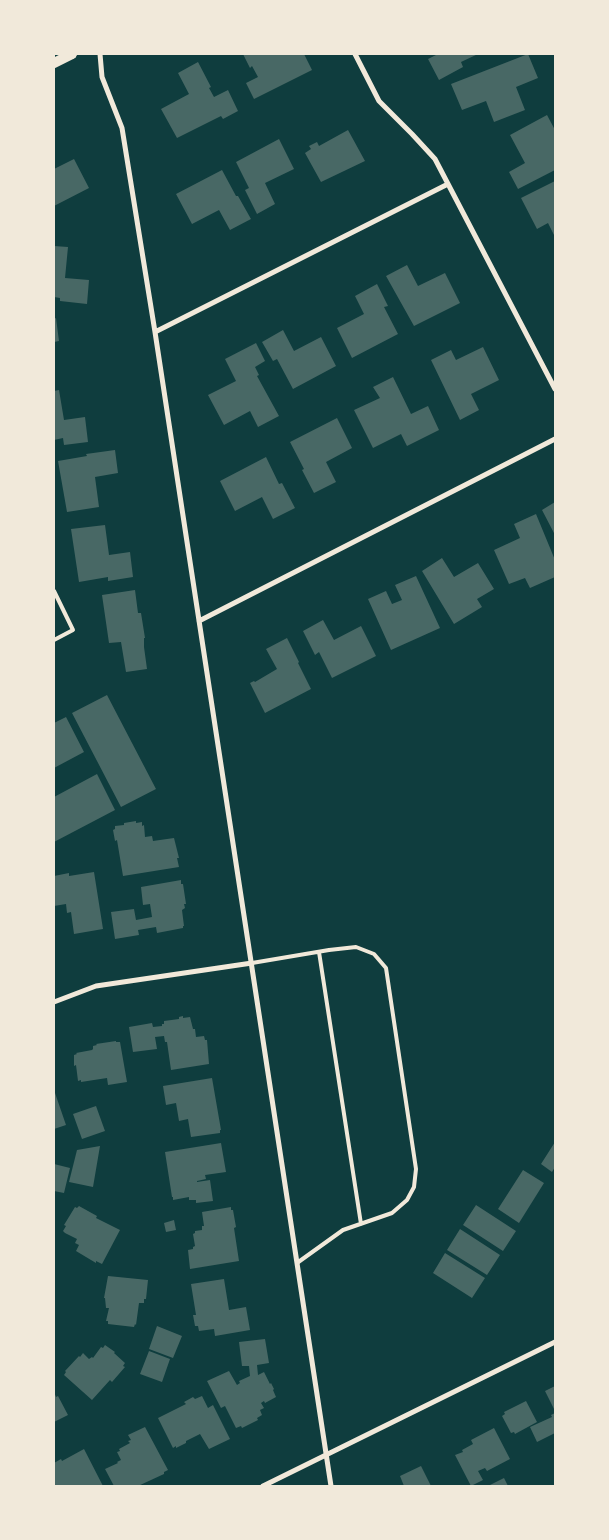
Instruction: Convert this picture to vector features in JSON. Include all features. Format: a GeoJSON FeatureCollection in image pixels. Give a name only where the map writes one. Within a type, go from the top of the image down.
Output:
{"type":"FeatureCollection","features":[{"type":"Feature","properties":{"kind":"main road"},"geometry":{"type":"LineString","coordinates":[[54,63],[72,54]]}},
{"type":"Feature","properties":{"kind":"street"},"geometry":{"type":"LineString","coordinates":[[100,54],[102,77],[122,128],[156,332],[331,1486]]}},
{"type":"Feature","properties":{"kind":"street"},"geometry":{"type":"LineString","coordinates":[[355,54],[379,101],[435,159],[555,388]]}},
{"type":"Feature","properties":{"kind":"street"},"geometry":{"type":"LineString","coordinates":[[156,332],[448,184]]}},
{"type":"Feature","properties":{"kind":"street"},"geometry":{"type":"LineString","coordinates":[[199,620],[555,439]]}},
{"type":"Feature","properties":{"kind":"street"},"geometry":{"type":"LineString","coordinates":[[54,1002],[96,986],[252,963]]}},
{"type":"Feature","properties":{"kind":"street"},"geometry":{"type":"LineString","coordinates":[[263,1486],[555,1342]]}},
{"type":"Feature","properties":{"kind":"lane"},"geometry":{"type":"LineString","coordinates":[[54,590],[73,630],[54,640]]}},
{"type":"Feature","properties":{"kind":"lane"},"geometry":{"type":"LineString","coordinates":[[252,963],[356,947],[374,954],[386,968],[416,1169],[414,1187],[408,1200],[392,1213],[343,1230],[297,1263]]}},
{"type":"Feature","properties":{"kind":"lane"},"geometry":{"type":"LineString","coordinates":[[319,952],[361,1224]]}},
{"type":"Feature","properties":{"kind":"building"},"geometry":{"type":"Polygon","coordinates":[[[243,54],[304,54],[312,70],[254,99],[246,83],[258,77],[252,66],[250,68],[243,54]]]}},
{"type":"Feature","properties":{"kind":"building"},"geometry":{"type":"Polygon","coordinates":[[[438,54],[478,54],[461,62],[463,67],[439,80],[428,59],[438,54]]]}},
{"type":"Feature","properties":{"kind":"building"},"geometry":{"type":"Polygon","coordinates":[[[528,54],[538,78],[516,87],[525,110],[494,122],[486,101],[462,110],[451,84],[528,54]]]}},
{"type":"Feature","properties":{"kind":"building"},"geometry":{"type":"Polygon","coordinates":[[[198,62],[214,97],[228,90],[238,111],[223,119],[221,116],[177,138],[161,109],[189,94],[178,73],[198,62]]]}},
{"type":"Feature","properties":{"kind":"building"},"geometry":{"type":"Polygon","coordinates":[[[547,115],[555,130],[555,170],[518,189],[509,172],[525,163],[510,135],[547,115]]]}},
{"type":"Feature","properties":{"kind":"building"},"geometry":{"type":"Polygon","coordinates":[[[348,130],[365,161],[321,182],[305,153],[311,149],[309,146],[317,142],[319,146],[348,130]]]}},
{"type":"Feature","properties":{"kind":"building"},"geometry":{"type":"Polygon","coordinates":[[[279,139],[294,169],[265,183],[275,204],[257,214],[245,190],[249,188],[236,162],[279,139]]]}},
{"type":"Feature","properties":{"kind":"building"},"geometry":{"type":"Polygon","coordinates":[[[74,159],[89,188],[54,206],[54,169],[74,159]]]}},
{"type":"Feature","properties":{"kind":"building"},"geometry":{"type":"Polygon","coordinates":[[[222,170],[251,219],[230,230],[219,210],[192,224],[176,194],[222,170]]]}},
{"type":"Feature","properties":{"kind":"building"},"geometry":{"type":"Polygon","coordinates":[[[555,181],[555,237],[548,223],[537,229],[521,198],[555,181]]]}},
{"type":"Feature","properties":{"kind":"building"},"geometry":{"type":"Polygon","coordinates":[[[54,246],[68,247],[65,278],[89,280],[87,304],[60,301],[60,298],[54,297],[54,246]]]}},
{"type":"Feature","properties":{"kind":"building"},"geometry":{"type":"Polygon","coordinates":[[[407,265],[418,286],[445,273],[460,303],[414,326],[386,276],[407,265]]]}},
{"type":"Feature","properties":{"kind":"building"},"geometry":{"type":"Polygon","coordinates":[[[377,284],[388,306],[384,307],[398,334],[352,358],[337,328],[364,314],[355,296],[377,284]]]}},
{"type":"Feature","properties":{"kind":"building"},"geometry":{"type":"Polygon","coordinates":[[[56,318],[59,341],[54,342],[54,319],[56,318]]]}},
{"type":"Feature","properties":{"kind":"building"},"geometry":{"type":"Polygon","coordinates":[[[283,330],[294,351],[321,337],[336,366],[293,389],[277,359],[273,361],[262,342],[283,330]]]}},
{"type":"Feature","properties":{"kind":"building"},"geometry":{"type":"Polygon","coordinates":[[[256,343],[265,361],[255,367],[259,375],[257,376],[279,416],[258,427],[250,411],[224,425],[208,395],[236,381],[225,359],[256,343]]]}},
{"type":"Feature","properties":{"kind":"building"},"geometry":{"type":"Polygon","coordinates":[[[483,347],[499,380],[471,394],[479,410],[460,420],[431,360],[451,350],[456,360],[483,347]]]}},
{"type":"Feature","properties":{"kind":"building"},"geometry":{"type":"Polygon","coordinates":[[[393,377],[411,414],[428,406],[439,430],[407,446],[401,434],[373,448],[354,410],[380,398],[373,387],[393,377]]]}},
{"type":"Feature","properties":{"kind":"building"},"geometry":{"type":"Polygon","coordinates":[[[59,390],[64,420],[85,417],[88,442],[64,445],[63,438],[54,440],[54,391],[59,390]]]}},
{"type":"Feature","properties":{"kind":"building"},"geometry":{"type":"Polygon","coordinates":[[[337,418],[352,448],[326,462],[336,482],[314,493],[290,442],[337,418]]]}},
{"type":"Feature","properties":{"kind":"building"},"geometry":{"type":"Polygon","coordinates":[[[115,450],[118,473],[95,477],[99,507],[67,512],[58,461],[87,456],[86,454],[115,450]]]}},
{"type":"Feature","properties":{"kind":"building"},"geometry":{"type":"Polygon","coordinates":[[[266,457],[279,484],[282,483],[295,508],[273,519],[262,497],[235,511],[220,481],[266,457]]]}},
{"type":"Feature","properties":{"kind":"building"},"geometry":{"type":"Polygon","coordinates":[[[555,502],[555,535],[542,510],[555,502]]]}},
{"type":"Feature","properties":{"kind":"building"},"geometry":{"type":"Polygon","coordinates":[[[536,514],[555,560],[555,577],[530,588],[525,578],[509,584],[494,550],[520,538],[514,524],[536,514]]]}},
{"type":"Feature","properties":{"kind":"building"},"geometry":{"type":"Polygon","coordinates":[[[105,525],[109,555],[130,552],[133,577],[108,581],[108,577],[79,582],[71,529],[105,525]]]}},
{"type":"Feature","properties":{"kind":"building"},"geometry":{"type":"Polygon","coordinates":[[[442,558],[454,577],[478,563],[494,589],[477,599],[482,607],[454,624],[422,571],[442,558]]]}},
{"type":"Feature","properties":{"kind":"building"},"geometry":{"type":"Polygon","coordinates":[[[416,576],[440,628],[391,650],[368,599],[386,591],[392,604],[402,600],[395,585],[416,576]]]}},
{"type":"Feature","properties":{"kind":"building"},"geometry":{"type":"Polygon","coordinates":[[[135,590],[138,613],[141,613],[145,638],[144,647],[147,669],[126,672],[121,642],[109,643],[102,595],[135,590]]]}},
{"type":"Feature","properties":{"kind":"building"},"geometry":{"type":"Polygon","coordinates":[[[323,620],[334,640],[361,626],[376,656],[332,678],[319,652],[315,655],[303,631],[323,620]]]}},
{"type":"Feature","properties":{"kind":"building"},"geometry":{"type":"Polygon","coordinates":[[[287,638],[311,689],[265,713],[250,683],[277,669],[266,649],[287,638]]]}},
{"type":"Feature","properties":{"kind":"building"},"geometry":{"type":"Polygon","coordinates":[[[107,695],[156,789],[121,807],[72,713],[107,695]]]}},
{"type":"Feature","properties":{"kind":"building"},"geometry":{"type":"Polygon","coordinates":[[[66,717],[84,752],[54,768],[54,723],[66,717]]]}},
{"type":"Feature","properties":{"kind":"building"},"geometry":{"type":"Polygon","coordinates":[[[97,774],[115,810],[54,842],[54,797],[97,774]]]}},
{"type":"Feature","properties":{"kind":"building"},"geometry":{"type":"Polygon","coordinates":[[[136,821],[136,823],[142,822],[145,837],[152,836],[153,841],[174,838],[179,858],[177,858],[179,867],[123,876],[117,840],[115,841],[113,830],[115,826],[136,821]]]}},
{"type":"Feature","properties":{"kind":"building"},"geometry":{"type":"Polygon","coordinates":[[[94,872],[103,929],[74,934],[71,912],[67,913],[66,904],[54,906],[54,876],[94,872]]]}},
{"type":"Feature","properties":{"kind":"building"},"geometry":{"type":"Polygon","coordinates":[[[181,880],[186,904],[184,904],[185,908],[182,910],[183,928],[157,933],[156,927],[138,930],[139,935],[115,939],[111,912],[134,909],[136,920],[152,917],[150,904],[143,905],[141,887],[181,880]]]}},
{"type":"Feature","properties":{"kind":"building"},"geometry":{"type":"Polygon","coordinates":[[[183,1016],[183,1018],[190,1017],[196,1037],[204,1036],[205,1040],[207,1040],[209,1064],[171,1070],[167,1042],[165,1042],[164,1036],[155,1037],[157,1049],[133,1052],[129,1027],[152,1023],[153,1027],[162,1026],[164,1021],[179,1019],[179,1017],[183,1016]]]}},
{"type":"Feature","properties":{"kind":"building"},"geometry":{"type":"Polygon","coordinates":[[[120,1042],[127,1082],[108,1085],[107,1078],[78,1081],[76,1065],[74,1066],[74,1055],[92,1050],[96,1044],[120,1042]]]}},
{"type":"Feature","properties":{"kind":"building"},"geometry":{"type":"Polygon","coordinates":[[[212,1078],[220,1133],[191,1137],[188,1119],[179,1121],[176,1103],[166,1105],[163,1086],[212,1078]]]}},
{"type":"Feature","properties":{"kind":"building"},"geometry":{"type":"Polygon","coordinates":[[[54,1090],[66,1125],[54,1129],[54,1090]]]}},
{"type":"Feature","properties":{"kind":"building"},"geometry":{"type":"Polygon","coordinates":[[[96,1106],[105,1131],[82,1139],[73,1114],[96,1106]]]}},
{"type":"Feature","properties":{"kind":"building"},"geometry":{"type":"Polygon","coordinates":[[[555,1142],[555,1167],[552,1172],[541,1164],[555,1142]]]}},
{"type":"Feature","properties":{"kind":"building"},"geometry":{"type":"Polygon","coordinates":[[[221,1143],[226,1172],[205,1175],[206,1179],[197,1181],[210,1180],[213,1201],[196,1203],[196,1200],[189,1200],[189,1197],[173,1200],[165,1152],[221,1143]]]}},
{"type":"Feature","properties":{"kind":"building"},"geometry":{"type":"Polygon","coordinates":[[[100,1146],[93,1187],[69,1182],[77,1150],[100,1146]]]}},
{"type":"Feature","properties":{"kind":"building"},"geometry":{"type":"Polygon","coordinates":[[[54,1164],[70,1168],[64,1193],[54,1191],[54,1164]]]}},
{"type":"Feature","properties":{"kind":"building"},"geometry":{"type":"Polygon","coordinates":[[[523,1170],[544,1183],[519,1223],[498,1209],[523,1170]]]}},
{"type":"Feature","properties":{"kind":"building"},"geometry":{"type":"Polygon","coordinates":[[[476,1205],[516,1231],[503,1251],[463,1225],[476,1205]]]}},
{"type":"Feature","properties":{"kind":"building"},"geometry":{"type":"Polygon","coordinates":[[[79,1206],[97,1216],[96,1218],[120,1230],[102,1264],[96,1261],[96,1263],[76,1251],[79,1245],[75,1243],[77,1239],[63,1231],[66,1226],[64,1225],[75,1207],[79,1206]]]}},
{"type":"Feature","properties":{"kind":"building"},"geometry":{"type":"Polygon","coordinates":[[[231,1207],[236,1227],[234,1228],[239,1261],[190,1269],[188,1250],[193,1249],[195,1246],[193,1234],[195,1231],[202,1230],[202,1226],[204,1226],[202,1212],[231,1207]]]}},
{"type":"Feature","properties":{"kind":"building"},"geometry":{"type":"Polygon","coordinates":[[[174,1220],[176,1230],[166,1232],[164,1223],[174,1220]]]}},
{"type":"Feature","properties":{"kind":"building"},"geometry":{"type":"Polygon","coordinates":[[[460,1229],[500,1255],[487,1275],[447,1250],[460,1229]]]}},
{"type":"Feature","properties":{"kind":"building"},"geometry":{"type":"Polygon","coordinates":[[[445,1253],[485,1278],[472,1298],[433,1273],[445,1253]]]}},
{"type":"Feature","properties":{"kind":"building"},"geometry":{"type":"Polygon","coordinates":[[[108,1276],[148,1280],[146,1299],[144,1299],[144,1303],[139,1303],[136,1325],[134,1327],[108,1324],[108,1321],[106,1321],[109,1308],[106,1308],[104,1298],[108,1276]]]}},
{"type":"Feature","properties":{"kind":"building"},"geometry":{"type":"Polygon","coordinates":[[[224,1279],[229,1310],[246,1307],[250,1330],[215,1336],[214,1329],[199,1331],[198,1326],[195,1326],[193,1315],[196,1315],[191,1284],[224,1279]]]}},
{"type":"Feature","properties":{"kind":"building"},"geometry":{"type":"Polygon","coordinates":[[[157,1326],[182,1336],[173,1358],[149,1349],[157,1326]]]}},
{"type":"Feature","properties":{"kind":"building"},"geometry":{"type":"Polygon","coordinates":[[[265,1339],[269,1363],[257,1365],[258,1375],[264,1372],[274,1389],[276,1397],[261,1403],[264,1408],[260,1410],[262,1415],[257,1418],[258,1420],[242,1428],[241,1426],[236,1428],[225,1406],[221,1408],[207,1381],[229,1371],[237,1385],[240,1383],[239,1381],[250,1376],[249,1366],[242,1366],[239,1342],[265,1339]]]}},
{"type":"Feature","properties":{"kind":"building"},"geometry":{"type":"Polygon","coordinates":[[[105,1345],[125,1363],[123,1366],[125,1367],[92,1400],[64,1375],[65,1371],[83,1353],[89,1359],[93,1358],[101,1347],[103,1348],[105,1345]]]}},
{"type":"Feature","properties":{"kind":"building"},"geometry":{"type":"Polygon","coordinates":[[[149,1351],[170,1359],[162,1382],[140,1374],[149,1351]]]}},
{"type":"Feature","properties":{"kind":"building"},"geometry":{"type":"Polygon","coordinates":[[[555,1386],[555,1411],[545,1391],[555,1386]]]}},
{"type":"Feature","properties":{"kind":"building"},"geometry":{"type":"Polygon","coordinates":[[[54,1392],[68,1415],[54,1422],[54,1392]]]}},
{"type":"Feature","properties":{"kind":"building"},"geometry":{"type":"Polygon","coordinates":[[[202,1396],[208,1408],[213,1405],[230,1439],[209,1449],[200,1434],[186,1441],[186,1443],[173,1448],[158,1418],[186,1404],[184,1402],[193,1397],[195,1399],[202,1396]]]}},
{"type":"Feature","properties":{"kind":"building"},"geometry":{"type":"Polygon","coordinates":[[[526,1401],[537,1422],[515,1434],[514,1432],[511,1433],[502,1416],[505,1414],[504,1412],[526,1401]]]}},
{"type":"Feature","properties":{"kind":"building"},"geometry":{"type":"Polygon","coordinates":[[[555,1413],[555,1433],[537,1442],[530,1427],[552,1417],[551,1415],[555,1413]]]}},
{"type":"Feature","properties":{"kind":"building"},"geometry":{"type":"Polygon","coordinates":[[[145,1427],[168,1470],[164,1474],[138,1486],[114,1486],[105,1469],[121,1460],[117,1452],[130,1443],[128,1441],[131,1440],[128,1435],[145,1427]]]}},
{"type":"Feature","properties":{"kind":"building"},"geometry":{"type":"Polygon","coordinates":[[[494,1428],[510,1459],[487,1471],[485,1468],[478,1471],[483,1480],[471,1486],[455,1455],[463,1452],[462,1450],[473,1444],[471,1440],[494,1428]]]}},
{"type":"Feature","properties":{"kind":"building"},"geometry":{"type":"Polygon","coordinates":[[[84,1449],[103,1486],[54,1486],[54,1463],[61,1459],[62,1461],[84,1449]]]}},
{"type":"Feature","properties":{"kind":"building"},"geometry":{"type":"Polygon","coordinates":[[[421,1466],[431,1486],[404,1486],[400,1476],[421,1466]]]}},
{"type":"Feature","properties":{"kind":"building"},"geometry":{"type":"Polygon","coordinates":[[[504,1478],[508,1486],[488,1486],[504,1478]]]}}]}
